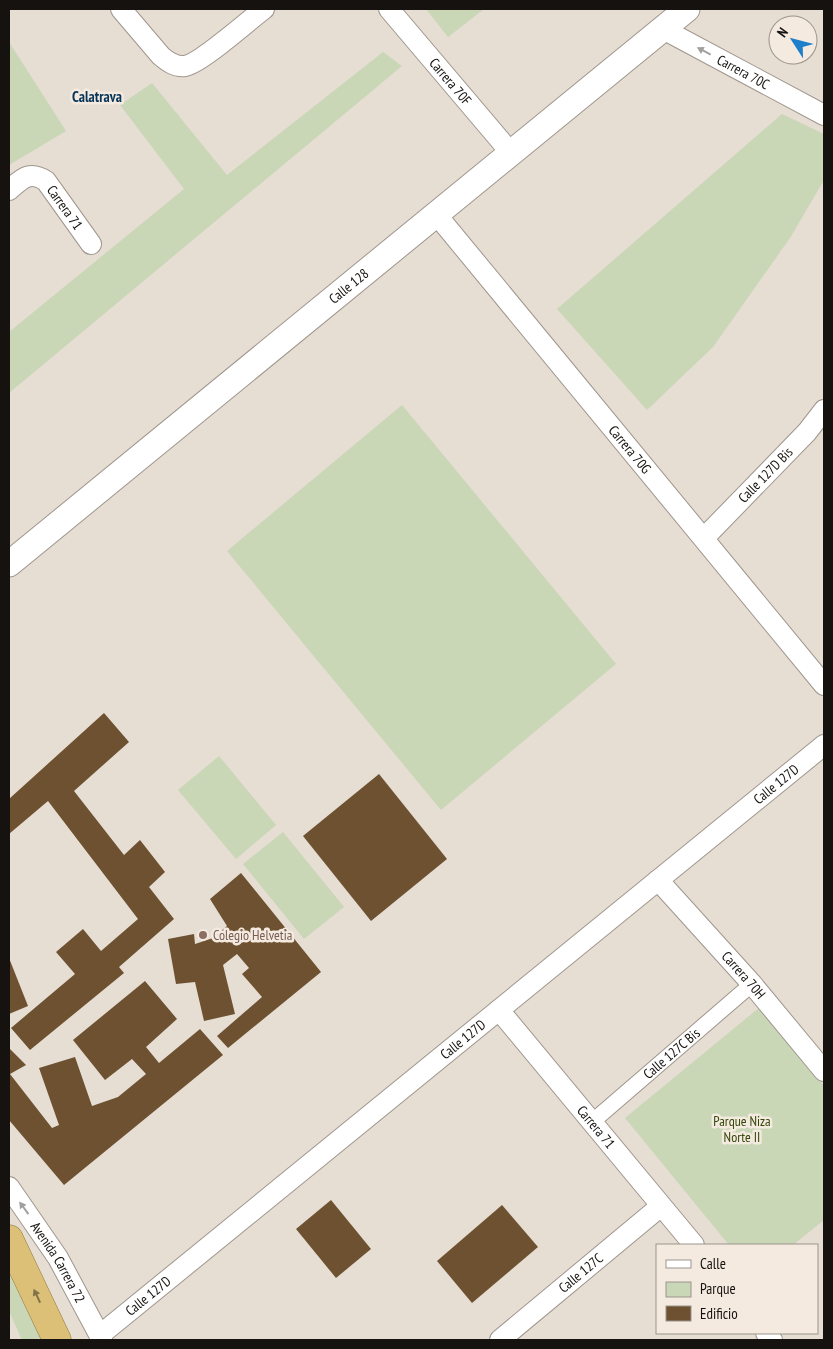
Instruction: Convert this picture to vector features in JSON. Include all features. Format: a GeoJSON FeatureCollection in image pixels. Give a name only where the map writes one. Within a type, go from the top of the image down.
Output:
{"type":"FeatureCollection","features":[{"type":"Feature","properties":{"kind":"highway"},"geometry":{"type":"LineString","coordinates":[[9,1239],[57,1340]]}},
{"type":"Feature","properties":{"kind":"street"},"geometry":{"type":"LineString","coordinates":[[121,9],[161,56],[168,62],[178,66],[195,63],[264,9]]}},
{"type":"Feature","properties":{"kind":"street","name":"Carrera 70F"},"geometry":{"type":"LineString","coordinates":[[390,9],[511,153]]}},
{"type":"Feature","properties":{"kind":"street","name":"Calle 128"},"geometry":{"type":"LineString","coordinates":[[9,564],[687,9]]}},
{"type":"Feature","properties":{"kind":"street","name":"Carrera 70C"},"geometry":{"type":"LineString","coordinates":[[663,29],[824,115]]}},
{"type":"Feature","properties":{"kind":"street","name":"Carrera 71"},"geometry":{"type":"LineString","coordinates":[[9,190],[24,178],[35,176],[46,181],[91,244]]}},
{"type":"Feature","properties":{"kind":"street","name":"Carrera 70G"},"geometry":{"type":"LineString","coordinates":[[436,214],[824,685]]}},
{"type":"Feature","properties":{"kind":"street","name":"Calle 127D Bis"},"geometry":{"type":"LineString","coordinates":[[704,538],[807,432],[824,410]]}},
{"type":"Feature","properties":{"kind":"street","name":"Calle 127D"},"geometry":{"type":"LineString","coordinates":[[101,1337],[824,745]]}},
{"type":"Feature","properties":{"kind":"street","name":"Carrera 70H"},"geometry":{"type":"LineString","coordinates":[[658,880],[752,984],[824,1071]]}},
{"type":"Feature","properties":{"kind":"street","name":"Calle 127C Bis"},"geometry":{"type":"LineString","coordinates":[[592,1122],[752,984]]}},
{"type":"Feature","properties":{"kind":"street","name":"Carrera 71"},"geometry":{"type":"LineString","coordinates":[[499,1010],[693,1244]]}},
{"type":"Feature","properties":{"kind":"street","name":"Avenida Carrera 72"},"geometry":{"type":"LineString","coordinates":[[9,1187],[58,1258],[101,1337]]}},
{"type":"Feature","properties":{"kind":"street","name":"Calle 127C"},"geometry":{"type":"LineString","coordinates":[[500,1340],[661,1206]]}},
{"type":"Feature","properties":{"kind":"green space"},"geometry":{"type":"Polygon","coordinates":[[[426,9],[484,9],[448,37],[426,9]]]}},
{"type":"Feature","properties":{"kind":"green space"},"geometry":{"type":"Polygon","coordinates":[[[9,42],[66,131],[9,165],[9,42]]]}},
{"type":"Feature","properties":{"kind":"green space"},"geometry":{"type":"Polygon","coordinates":[[[383,52],[402,66],[9,393],[9,332],[184,189],[120,105],[152,83],[227,175],[383,52]]]}},
{"type":"Feature","properties":{"kind":"green space"},"geometry":{"type":"Polygon","coordinates":[[[782,114],[824,134],[824,180],[790,238],[713,347],[647,410],[557,309],[782,114]]]}},
{"type":"Feature","properties":{"kind":"green space"},"geometry":{"type":"Polygon","coordinates":[[[402,405],[616,664],[441,810],[227,551],[402,405]]]}},
{"type":"Feature","properties":{"kind":"green space"},"geometry":{"type":"Polygon","coordinates":[[[219,756],[276,825],[236,859],[178,790],[219,756]]]}},
{"type":"Feature","properties":{"kind":"green space"},"geometry":{"type":"Polygon","coordinates":[[[283,832],[344,907],[304,939],[243,864],[283,832]]]}},
{"type":"Feature","properties":{"kind":"green space","name":"Parque Niza Norte II"},"geometry":{"type":"Polygon","coordinates":[[[760,1007],[824,1086],[824,1220],[794,1244],[728,1244],[625,1118],[760,1007]]]}},
{"type":"Feature","properties":{"kind":"green space"},"geometry":{"type":"Polygon","coordinates":[[[9,1273],[41,1340],[22,1340],[9,1311],[9,1273]]]}},
{"type":"Feature","properties":{"kind":"building"},"geometry":{"type":"Polygon","coordinates":[[[104,713],[129,742],[74,791],[124,855],[140,840],[165,872],[149,887],[174,919],[119,967],[124,973],[30,1050],[11,1028],[75,974],[56,952],[83,929],[101,951],[138,919],[48,801],[9,834],[9,799],[104,713]]]}},
{"type":"Feature","properties":{"kind":"building"},"geometry":{"type":"Polygon","coordinates":[[[379,774],[447,859],[371,921],[303,836],[379,774]]]}},
{"type":"Feature","properties":{"kind":"building"},"geometry":{"type":"Polygon","coordinates":[[[241,873],[321,972],[228,1048],[217,1036],[262,997],[242,974],[249,968],[237,954],[223,965],[235,1014],[204,1021],[195,982],[176,984],[168,939],[194,934],[195,944],[213,938],[227,926],[210,899],[241,873]]]}},
{"type":"Feature","properties":{"kind":"building"},"geometry":{"type":"Polygon","coordinates":[[[9,958],[28,1006],[9,1014],[9,958]]]}},
{"type":"Feature","properties":{"kind":"building"},"geometry":{"type":"Polygon","coordinates":[[[145,981],[177,1019],[146,1047],[159,1063],[200,1029],[223,1055],[64,1185],[9,1120],[9,1048],[26,1065],[10,1074],[52,1128],[59,1125],[39,1068],[75,1057],[92,1106],[118,1097],[146,1074],[132,1059],[105,1080],[73,1040],[145,981]]]}},
{"type":"Feature","properties":{"kind":"building"},"geometry":{"type":"Polygon","coordinates":[[[331,1200],[371,1249],[336,1278],[296,1229],[331,1200]]]}},
{"type":"Feature","properties":{"kind":"building"},"geometry":{"type":"Polygon","coordinates":[[[502,1205],[538,1247],[472,1303],[437,1261],[502,1205]]]}},
{"type":"Feature","properties":{"kind":"place","name":"Colegio Helvetia"},"geometry":{"type":"Point","coordinates":[203,935]}},
{"type":"Feature","properties":{"kind":"district","name":"Calatrava"},"geometry":{"type":"Point","coordinates":[97,96]}}]}
